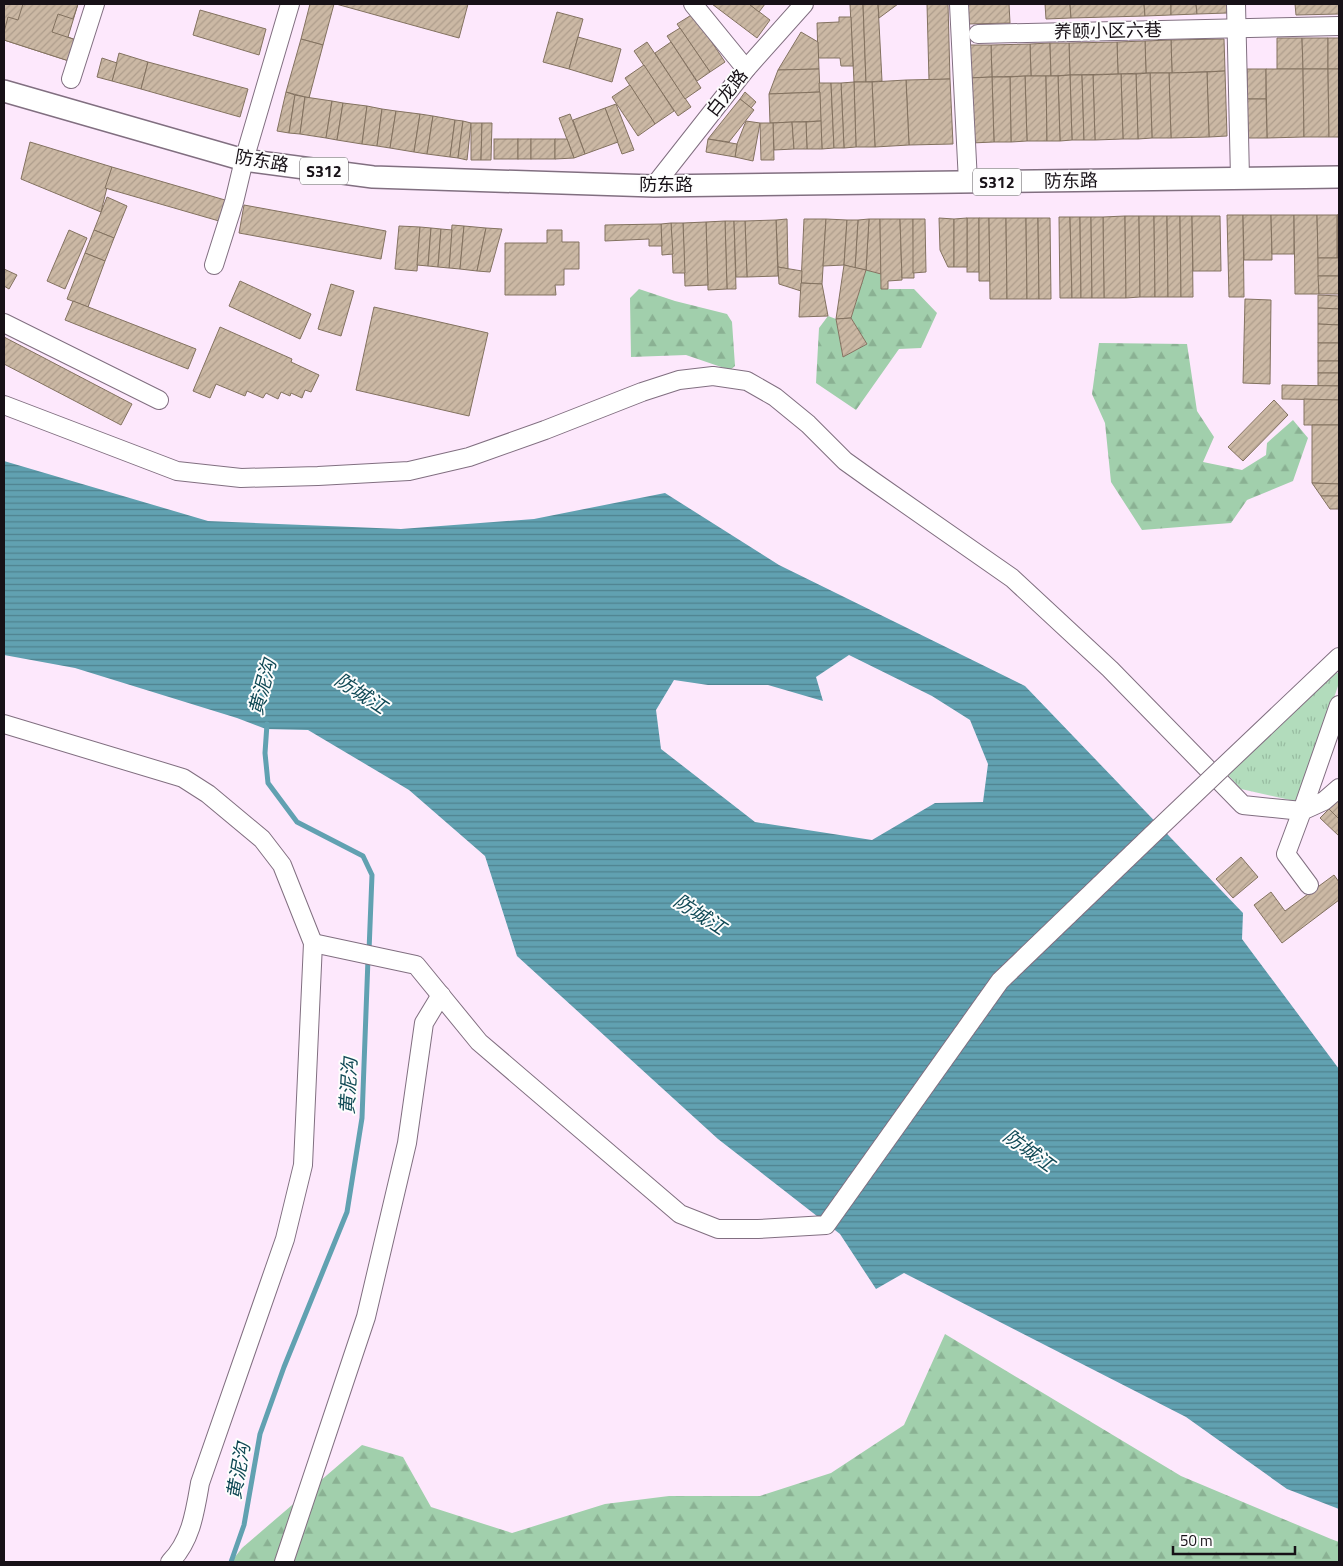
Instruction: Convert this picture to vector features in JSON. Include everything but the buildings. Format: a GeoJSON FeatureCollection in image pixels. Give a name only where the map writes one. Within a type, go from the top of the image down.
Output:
{"type":"FeatureCollection","features":[{"type":"Feature","properties":{"kind":"main road","name":"防东路"},"geometry":{"type":"LineString","coordinates":[[4,91],[244,160],[372,177],[654,186],[1339,177]]}},
{"type":"Feature","properties":{"kind":"street"},"geometry":{"type":"LineString","coordinates":[[72,79],[95,4]]}},
{"type":"Feature","properties":{"kind":"street"},"geometry":{"type":"LineString","coordinates":[[214,265],[234,202],[244,160],[290,4]]}},
{"type":"Feature","properties":{"kind":"street"},"geometry":{"type":"LineString","coordinates":[[693,4],[746,69]]}},
{"type":"Feature","properties":{"kind":"street","name":"白龙路"},"geometry":{"type":"LineString","coordinates":[[654,186],[746,69],[804,4]]}},
{"type":"Feature","properties":{"kind":"street"},"geometry":{"type":"LineString","coordinates":[[959,4],[968,182]]}},
{"type":"Feature","properties":{"kind":"street"},"geometry":{"type":"LineString","coordinates":[[1236,4],[1240,178]]}},
{"type":"Feature","properties":{"kind":"street","name":"养颐小区六巷"},"geometry":{"type":"LineString","coordinates":[[978,34],[1339,26]]}},
{"type":"Feature","properties":{"kind":"street"},"geometry":{"type":"LineString","coordinates":[[4,322],[159,400]]}},
{"type":"Feature","properties":{"kind":"street"},"geometry":{"type":"LineString","coordinates":[[4,405],[176,471],[241,478],[318,476],[409,471],[469,457],[679,380],[713,376],[747,381],[775,397],[808,424],[845,461],[1012,578],[1110,669],[1243,805],[1302,811],[1324,801],[1339,788]]}},
{"type":"Feature","properties":{"kind":"street"},"geometry":{"type":"LineString","coordinates":[[313,943],[416,965],[479,1042],[680,1214],[718,1228],[758,1229],[826,1225],[1000,981],[1339,657]]}},
{"type":"Feature","properties":{"kind":"street"},"geometry":{"type":"LineString","coordinates":[[1309,885],[1286,854],[1339,705]]}},
{"type":"Feature","properties":{"kind":"street"},"geometry":{"type":"LineString","coordinates":[[4,724],[183,778],[208,794],[262,839],[282,865],[313,943],[303,1165],[285,1239],[200,1483],[194,1520],[184,1543],[170,1562]]}},
{"type":"Feature","properties":{"kind":"street"},"geometry":{"type":"LineString","coordinates":[[284,1562],[366,1317],[407,1143],[424,1023],[441,995]]}},
{"type":"Feature","properties":{"kind":"green space"},"geometry":{"type":"Polygon","coordinates":[[[866,270],[881,274],[881,289],[914,289],[937,313],[921,348],[899,349],[856,410],[816,383],[819,328],[828,316],[836,319],[843,357],[867,344],[851,318],[866,270]]]}},
{"type":"Feature","properties":{"kind":"green space"},"geometry":{"type":"Polygon","coordinates":[[[639,289],[675,301],[727,314],[732,322],[735,366],[730,370],[686,355],[631,357],[630,298],[639,289]]]}},
{"type":"Feature","properties":{"kind":"green space"},"geometry":{"type":"Polygon","coordinates":[[[1099,343],[1187,344],[1197,411],[1214,437],[1203,462],[1242,470],[1266,455],[1267,443],[1293,420],[1308,438],[1293,481],[1247,500],[1231,523],[1142,530],[1111,482],[1105,423],[1092,394],[1099,343]]]}},
{"type":"Feature","properties":{"kind":"green space"},"geometry":{"type":"Polygon","coordinates":[[[1333,673],[1339,673],[1339,683],[1299,802],[1241,789],[1228,775],[1333,673]]]}},
{"type":"Feature","properties":{"kind":"green space"},"geometry":{"type":"Polygon","coordinates":[[[945,1334],[1181,1476],[1339,1542],[1339,1562],[231,1562],[242,1548],[362,1445],[403,1457],[431,1507],[512,1533],[605,1504],[669,1496],[760,1496],[831,1473],[904,1425],[945,1334]]]}},
{"type":"Feature","properties":{"kind":"water","name":"防城江"},"geometry":{"type":"Polygon","coordinates":[[[4,461],[208,521],[401,529],[534,519],[665,493],[779,565],[1025,686],[1243,913],[1242,939],[1339,1069],[1339,1509],[1287,1489],[1186,1417],[904,1273],[876,1289],[840,1234],[718,1139],[517,956],[485,856],[409,790],[308,730],[266,729],[237,718],[75,668],[4,655],[4,461]],[[849,655],[816,677],[823,701],[768,685],[708,685],[674,680],[656,710],[661,749],[755,822],[872,840],[935,803],[983,802],[988,764],[970,720],[932,696],[849,655]]]}},
{"type":"Feature","properties":{"kind":"waterway","name":"黄泥沟"},"geometry":{"type":"LineString","coordinates":[[267,724],[265,753],[268,783],[297,822],[363,856],[372,875],[369,951]]}},
{"type":"Feature","properties":{"kind":"waterway","name":"黄泥沟"},"geometry":{"type":"LineString","coordinates":[[231,1562],[244,1525],[260,1434],[284,1367],[347,1212],[362,1118],[368,959]]}}]}
